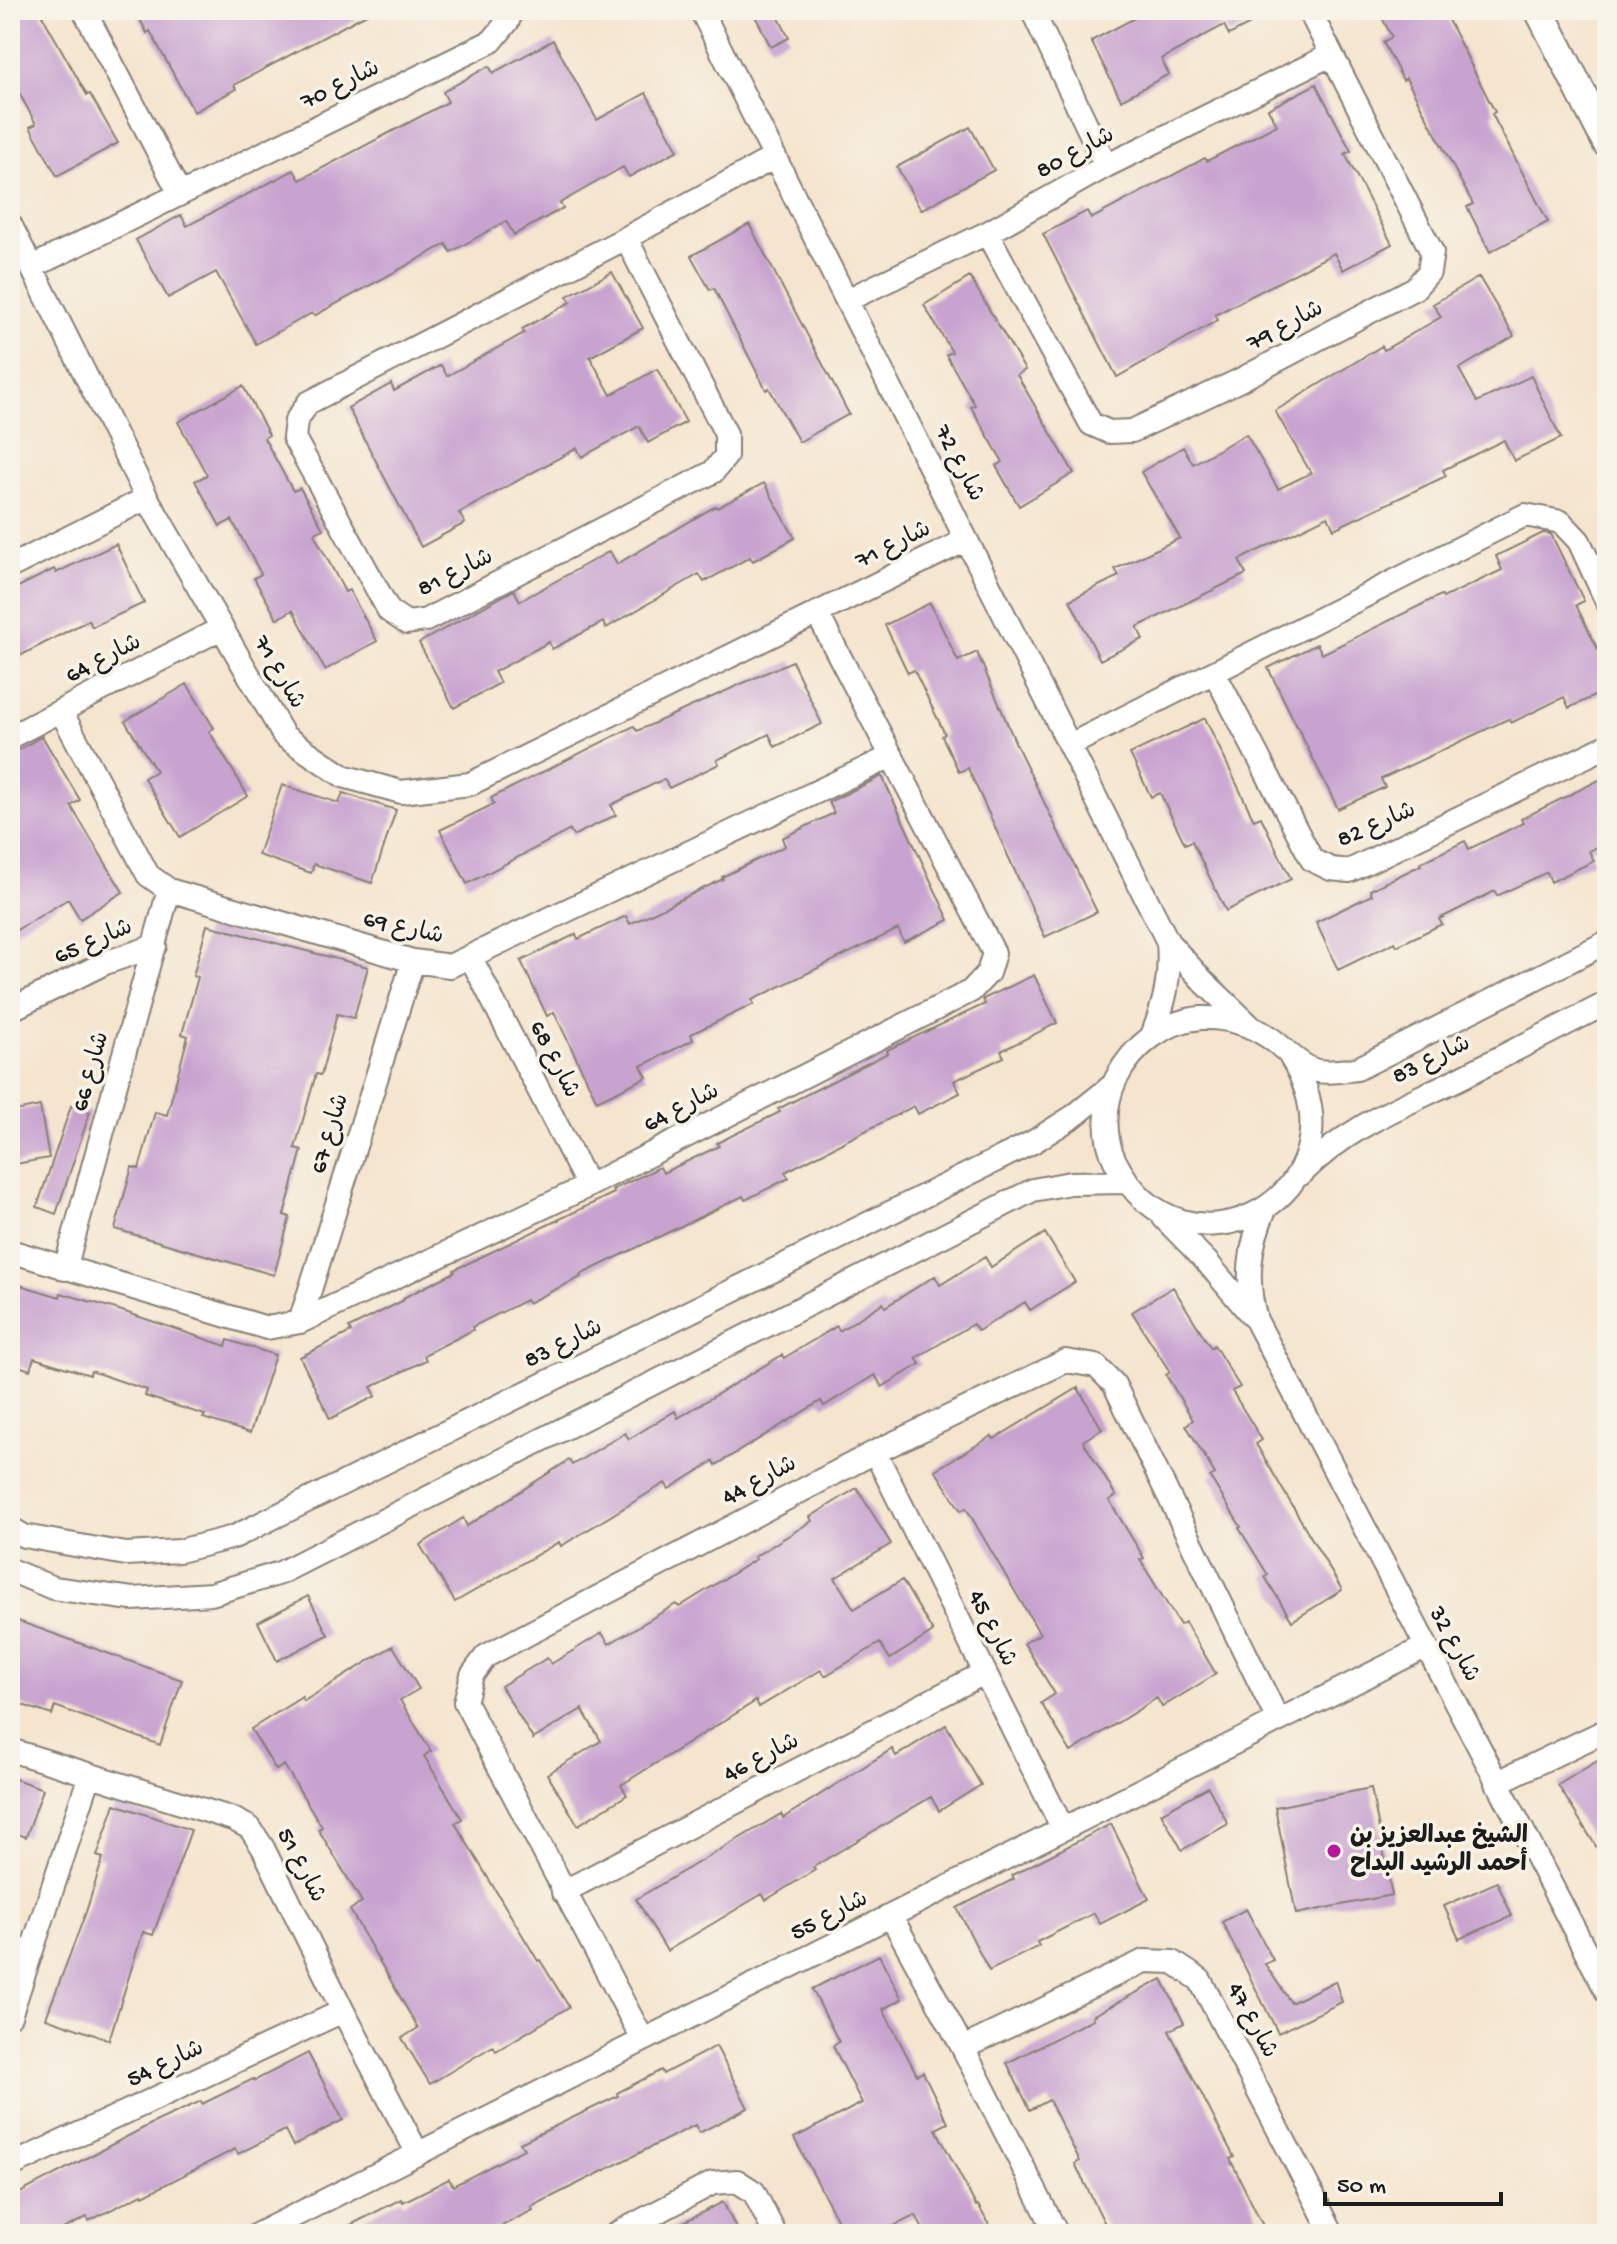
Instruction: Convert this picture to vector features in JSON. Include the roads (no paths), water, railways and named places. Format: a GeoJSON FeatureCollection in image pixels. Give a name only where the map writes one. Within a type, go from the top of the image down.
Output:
{"type":"FeatureCollection","features":[{"type":"Feature","properties":{"kind":"main road"},"geometry":{"type":"LineString","coordinates":[[1539,10],[1607,143]]}},
{"type":"Feature","properties":{"kind":"street"},"geometry":{"type":"LineString","coordinates":[[84,10],[180,194]]}},
{"type":"Feature","properties":{"kind":"street","name":"شارع 70"},"geometry":{"type":"LineString","coordinates":[[32,267],[492,41],[508,21],[511,10]]}},
{"type":"Feature","properties":{"kind":"street","name":"شارع 72"},"geometry":{"type":"LineString","coordinates":[[701,10],[1168,942],[1250,1026]]}},
{"type":"Feature","properties":{"kind":"street"},"geometry":{"type":"LineString","coordinates":[[1032,10],[1106,166]]}},
{"type":"Feature","properties":{"kind":"street","name":"شارع 79"},"geometry":{"type":"LineString","coordinates":[[987,233],[1091,424],[1109,432],[1132,431],[1238,381],[1415,288],[1429,272],[1432,252],[1309,10]]}},
{"type":"Feature","properties":{"kind":"street","name":"شارع 80"},"geometry":{"type":"LineString","coordinates":[[847,300],[987,233],[1106,166],[1331,55]]}},
{"type":"Feature","properties":{"kind":"street","name":"شارع 81"},"geometry":{"type":"LineString","coordinates":[[626,238],[726,434],[726,456],[713,472],[426,620],[407,623],[389,611],[294,438],[296,421],[308,403],[775,157]]}},
{"type":"Feature","properties":{"kind":"street","name":"شارع 71"},"geometry":{"type":"LineString","coordinates":[[10,224],[147,498],[284,736],[343,776],[401,792],[470,784],[966,540]]}},
{"type":"Feature","properties":{"kind":"street"},"geometry":{"type":"LineString","coordinates":[[10,567],[147,498]]}},
{"type":"Feature","properties":{"kind":"street"},"geometry":{"type":"LineString","coordinates":[[1070,745],[1525,515],[1561,522],[1579,541],[1607,602]]}},
{"type":"Feature","properties":{"kind":"street","name":"شارع 64"},"geometry":{"type":"LineString","coordinates":[[10,1251],[267,1328],[300,1322],[588,1186],[971,991],[988,973],[994,953],[817,613]]}},
{"type":"Feature","properties":{"kind":"street","name":"شارع 64"},"geometry":{"type":"LineString","coordinates":[[10,737],[222,628]]}},
{"type":"Feature","properties":{"kind":"street","name":"شارع 82"},"geometry":{"type":"LineString","coordinates":[[1215,674],[1312,860],[1331,869],[1349,871],[1607,746]]}},
{"type":"Feature","properties":{"kind":"street","name":"شارع 69"},"geometry":{"type":"LineString","coordinates":[[61,711],[148,875],[169,890],[413,961],[450,966],[892,756]]}},
{"type":"Feature","properties":{"kind":"street","name":"شارع 66"},"geometry":{"type":"LineString","coordinates":[[65,1269],[169,890]]}},
{"type":"Feature","properties":{"kind":"street","name":"شارع 72"},"geometry":{"type":"LineString","coordinates":[[1152,1036],[1167,990],[1170,967],[1168,942]]}},
{"type":"Feature","properties":{"kind":"street","name":"شارع 83"},"geometry":{"type":"LineString","coordinates":[[1290,1056],[1316,1071],[1357,1069],[1607,942]]}},
{"type":"Feature","properties":{"kind":"street","name":"شارع 65"},"geometry":{"type":"LineString","coordinates":[[10,1010],[105,963],[155,946]]}},
{"type":"Feature","properties":{"kind":"street","name":"شارع 68"},"geometry":{"type":"LineString","coordinates":[[471,958],[588,1186]]}},
{"type":"Feature","properties":{"kind":"street","name":"شارع 67"},"geometry":{"type":"LineString","coordinates":[[300,1322],[413,961]]}},
{"type":"Feature","properties":{"kind":"street","name":"شارع 83"},"geometry":{"type":"LineString","coordinates":[[1292,1184],[1334,1144],[1370,1120],[1607,1003]]}},
{"type":"Feature","properties":{"kind":"street"},"geometry":{"type":"LineString","coordinates":[[1200,1018],[1225,1019],[1250,1026],[1272,1039],[1290,1056],[1302,1076],[1310,1097],[1313,1120],[1311,1142],[1304,1164],[1292,1184],[1265,1209],[1244,1219],[1221,1224],[1198,1224],[1175,1219],[1154,1209],[1126,1182],[1110,1152],[1106,1117],[1114,1084],[1136,1049],[1175,1024],[1200,1018]]}},
{"type":"Feature","properties":{"kind":"street","name":"شارع 83"},"geometry":{"type":"LineString","coordinates":[[10,1528],[24,1536],[126,1554],[179,1551],[234,1537],[1033,1142],[1074,1116],[1114,1084]]}},
{"type":"Feature","properties":{"kind":"street"},"geometry":{"type":"LineString","coordinates":[[10,1570],[53,1588],[132,1599],[211,1594],[280,1573],[1033,1190],[1070,1183],[1126,1182]]}},
{"type":"Feature","properties":{"kind":"street","name":"شارع 32"},"geometry":{"type":"LineString","coordinates":[[1154,1209],[1207,1262],[1256,1320],[1607,1992]]}},
{"type":"Feature","properties":{"kind":"street","name":"شارع 32"},"geometry":{"type":"LineString","coordinates":[[1256,1320],[1249,1272],[1253,1239],[1265,1209]]}},
{"type":"Feature","properties":{"kind":"street","name":"شارع 44"},"geometry":{"type":"LineString","coordinates":[[643,2040],[465,1702],[472,1675],[486,1656],[875,1452],[1066,1361],[1096,1366],[1114,1384],[1278,1720]]}},
{"type":"Feature","properties":{"kind":"street","name":"شارع 45"},"geometry":{"type":"LineString","coordinates":[[875,1452],[1063,1829]]}},
{"type":"Feature","properties":{"kind":"street","name":"شارع 55"},"geometry":{"type":"LineString","coordinates":[[258,2234],[1425,1647]]}},
{"type":"Feature","properties":{"kind":"street","name":"شارع 46"},"geometry":{"type":"LineString","coordinates":[[563,1892],[984,1673]]}},
{"type":"Feature","properties":{"kind":"street"},"geometry":{"type":"LineString","coordinates":[[1496,1783],[1607,1730]]}},
{"type":"Feature","properties":{"kind":"street","name":"شارع 51"},"geometry":{"type":"LineString","coordinates":[[10,1750],[233,1819],[250,1828],[418,2154]]}},
{"type":"Feature","properties":{"kind":"street"},"geometry":{"type":"LineString","coordinates":[[10,2016],[90,1775]]}},
{"type":"Feature","properties":{"kind":"street"},"geometry":{"type":"LineString","coordinates":[[891,1916],[963,2048],[1057,2234]]}},
{"type":"Feature","properties":{"kind":"street","name":"شارع 47"},"geometry":{"type":"LineString","coordinates":[[963,2048],[1144,1961],[1173,1962],[1200,1980],[1333,2234]]}},
{"type":"Feature","properties":{"kind":"street","name":"شارع 54"},"geometry":{"type":"LineString","coordinates":[[10,2166],[343,2011]]}},
{"type":"Feature","properties":{"kind":"street"},"geometry":{"type":"LineString","coordinates":[[616,2234],[713,2183],[737,2181],[754,2192],[775,2234]]}},
{"type":"Feature","properties":{"kind":"place","name":"الشيخ عبدالعزيز بن أحمد الرشيد البداح"},"geometry":{"type":"Point","coordinates":[1334,1851]}}]}
